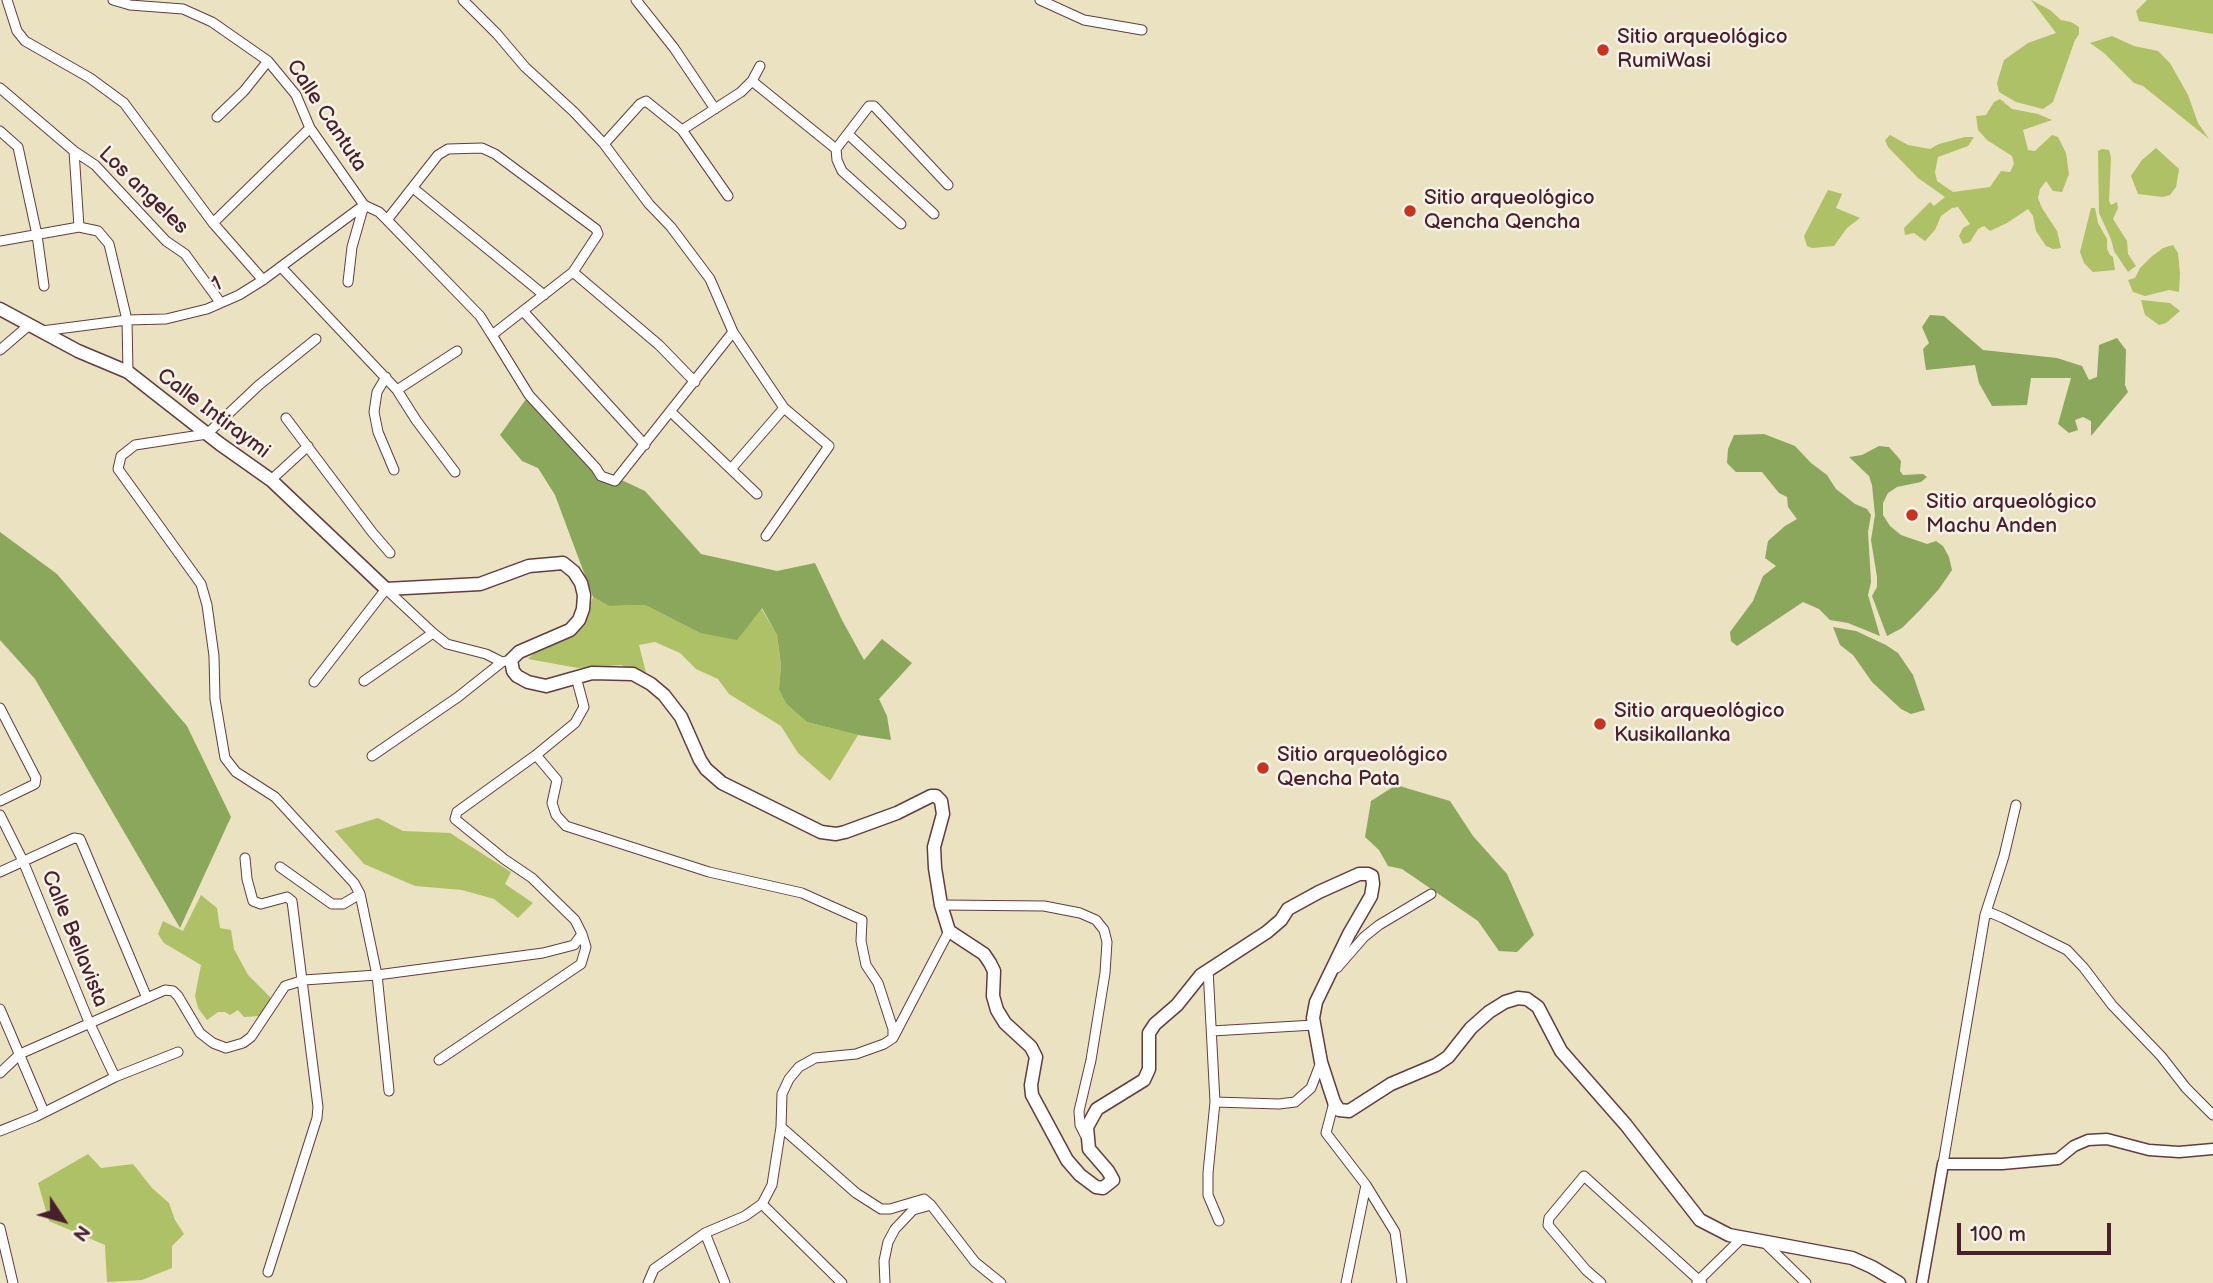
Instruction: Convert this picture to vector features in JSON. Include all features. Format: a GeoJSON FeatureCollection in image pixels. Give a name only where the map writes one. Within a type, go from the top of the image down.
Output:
{"type":"FeatureCollection","features":[{"type":"Feature","properties":{"kind":"main road","name":"Calle Intiraymi"},"geometry":{"type":"LineString","coordinates":[[0,309],[78,351],[128,372],[271,480],[382,587]]}},
{"type":"Feature","properties":{"kind":"main road"},"geometry":{"type":"LineString","coordinates":[[382,587],[480,584],[529,566],[563,563],[574,572],[584,595],[579,620],[570,630],[519,652],[507,661],[517,676],[528,682],[546,685],[592,673],[632,674],[664,695],[681,717],[706,769],[722,783],[821,832],[845,832],[936,796],[941,801],[943,814],[934,847],[934,868],[940,905],[949,930],[984,954],[990,963],[994,971],[993,996],[997,1010],[1005,1023],[1031,1047],[1036,1057],[1032,1095],[1067,1160],[1080,1175],[1096,1187],[1103,1188],[1112,1180],[1108,1171],[1089,1149],[1087,1127],[1097,1109],[1144,1080],[1149,1069],[1149,1033],[1155,1024],[1177,1005],[1194,982],[1208,969],[1267,932],[1281,920],[1288,909],[1359,874],[1368,874],[1372,876],[1371,896],[1349,934],[1321,993],[1313,1018],[1321,1062],[1339,1110],[1349,1111],[1391,1084],[1436,1065],[1448,1057],[1471,1028],[1489,1012],[1505,1002],[1518,998],[1527,999],[1538,1007],[1561,1051],[1626,1125],[1700,1220],[1729,1235],[1852,1258],[1899,1283]]}},
{"type":"Feature","properties":{"kind":"street"},"geometry":{"type":"LineString","coordinates":[[7,0],[18,31],[25,41],[90,78],[124,103],[212,223],[263,280]]}},
{"type":"Feature","properties":{"kind":"street","name":"Calle Cantuta"},"geometry":{"type":"LineString","coordinates":[[113,0],[130,5],[183,9],[212,22],[268,61],[296,94],[310,128],[364,205],[387,220],[480,316],[529,395],[601,476],[615,481],[645,445]]}},
{"type":"Feature","properties":{"kind":"street"},"geometry":{"type":"LineString","coordinates":[[463,0],[497,34],[524,67],[574,112],[604,144],[710,279],[733,332],[784,408],[829,446],[766,536]]}},
{"type":"Feature","properties":{"kind":"street"},"geometry":{"type":"LineString","coordinates":[[636,0],[674,48],[715,108]]}},
{"type":"Feature","properties":{"kind":"street"},"geometry":{"type":"LineString","coordinates":[[1040,0],[1084,20],[1142,30]]}},
{"type":"Feature","properties":{"kind":"street"},"geometry":{"type":"LineString","coordinates":[[217,117],[268,61]]}},
{"type":"Feature","properties":{"kind":"street"},"geometry":{"type":"LineString","coordinates":[[682,130],[741,92],[752,81],[760,66]]}},
{"type":"Feature","properties":{"kind":"street"},"geometry":{"type":"LineString","coordinates":[[752,81],[836,149]]}},
{"type":"Feature","properties":{"kind":"street","name":"Los angeles"},"geometry":{"type":"LineString","coordinates":[[0,88],[94,165],[166,241],[185,254],[220,302]]}},
{"type":"Feature","properties":{"kind":"street"},"geometry":{"type":"LineString","coordinates":[[604,144],[640,104],[646,102],[682,130],[728,196]]}},
{"type":"Feature","properties":{"kind":"street"},"geometry":{"type":"LineString","coordinates":[[901,223],[842,171],[836,160],[836,149],[869,106],[874,106],[948,185]]}},
{"type":"Feature","properties":{"kind":"street"},"geometry":{"type":"LineString","coordinates":[[212,223],[310,128]]}},
{"type":"Feature","properties":{"kind":"street"},"geometry":{"type":"LineString","coordinates":[[0,131],[18,147],[37,235],[44,286]]}},
{"type":"Feature","properties":{"kind":"street"},"geometry":{"type":"LineString","coordinates":[[849,135],[934,214]]}},
{"type":"Feature","properties":{"kind":"street"},"geometry":{"type":"LineString","coordinates":[[387,220],[438,155],[447,149],[482,148],[495,154],[596,229],[597,239],[573,272],[492,334]]}},
{"type":"Feature","properties":{"kind":"street"},"geometry":{"type":"LineString","coordinates":[[74,151],[79,227]]}},
{"type":"Feature","properties":{"kind":"street"},"geometry":{"type":"LineString","coordinates":[[413,188],[544,295]]}},
{"type":"Feature","properties":{"kind":"street"},"geometry":{"type":"LineString","coordinates":[[348,282],[352,247],[364,205]]}},
{"type":"Feature","properties":{"kind":"street","name":"1"},"geometry":{"type":"LineString","coordinates":[[42,331],[127,320],[166,319],[207,309],[239,295],[263,280],[364,205]]}},
{"type":"Feature","properties":{"kind":"street"},"geometry":{"type":"LineString","coordinates":[[0,241],[79,227],[98,231],[109,244],[127,320],[128,372]]}},
{"type":"Feature","properties":{"kind":"street"},"geometry":{"type":"LineString","coordinates":[[281,267],[386,377],[455,472]]}},
{"type":"Feature","properties":{"kind":"street"},"geometry":{"type":"LineString","coordinates":[[573,272],[650,337],[695,382]]}},
{"type":"Feature","properties":{"kind":"street"},"geometry":{"type":"LineString","coordinates":[[523,311],[645,445],[733,332]]}},
{"type":"Feature","properties":{"kind":"street"},"geometry":{"type":"LineString","coordinates":[[0,350],[28,326]]}},
{"type":"Feature","properties":{"kind":"street"},"geometry":{"type":"LineString","coordinates":[[316,339],[259,385],[207,434],[135,445],[121,456],[118,469],[201,584],[212,643],[215,699],[225,758],[236,772],[275,797],[354,883],[360,894],[377,975],[389,1091]]}},
{"type":"Feature","properties":{"kind":"street"},"geometry":{"type":"LineString","coordinates":[[397,390],[457,351]]}},
{"type":"Feature","properties":{"kind":"street"},"geometry":{"type":"LineString","coordinates":[[386,377],[377,392],[374,412],[378,432],[394,470]]}},
{"type":"Feature","properties":{"kind":"street"},"geometry":{"type":"LineString","coordinates":[[732,469],[784,408]]}},
{"type":"Feature","properties":{"kind":"street"},"geometry":{"type":"LineString","coordinates":[[671,412],[757,494]]}},
{"type":"Feature","properties":{"kind":"street"},"geometry":{"type":"LineString","coordinates":[[286,418],[390,553]]}},
{"type":"Feature","properties":{"kind":"street"},"geometry":{"type":"LineString","coordinates":[[271,480],[308,446]]}},
{"type":"Feature","properties":{"kind":"street"},"geometry":{"type":"LineString","coordinates":[[314,682],[382,587],[433,634],[447,643],[507,661]]}},
{"type":"Feature","properties":{"kind":"street"},"geometry":{"type":"LineString","coordinates":[[364,681],[433,634]]}},
{"type":"Feature","properties":{"kind":"street"},"geometry":{"type":"LineString","coordinates":[[372,756],[507,661]]}},
{"type":"Feature","properties":{"kind":"street"},"geometry":{"type":"LineString","coordinates":[[439,1060],[581,964],[586,947],[575,920],[532,877],[495,852],[455,819],[457,812],[536,755],[564,733],[580,716],[584,702],[576,677]]}},
{"type":"Feature","properties":{"kind":"street"},"geometry":{"type":"LineString","coordinates":[[0,708],[36,778],[34,784],[0,801]]}},
{"type":"Feature","properties":{"kind":"street"},"geometry":{"type":"LineString","coordinates":[[536,755],[557,780],[552,803],[556,815],[566,826],[709,872],[802,893],[862,920],[861,941],[866,965],[878,983],[893,1038]]}},
{"type":"Feature","properties":{"kind":"street"},"geometry":{"type":"LineString","coordinates":[[1922,1283],[1985,915],[2004,856],[2016,805]]}},
{"type":"Feature","properties":{"kind":"street","name":"Calle Bellavista"},"geometry":{"type":"LineString","coordinates":[[0,815],[23,861],[89,1023],[115,1077]]}},
{"type":"Feature","properties":{"kind":"street"},"geometry":{"type":"LineString","coordinates":[[0,872],[75,838],[80,839],[147,998]]}},
{"type":"Feature","properties":{"kind":"street"},"geometry":{"type":"LineString","coordinates":[[245,858],[253,901],[261,904],[286,897],[292,901],[318,1107],[317,1118],[268,1272]]}},
{"type":"Feature","properties":{"kind":"street"},"geometry":{"type":"LineString","coordinates":[[280,867],[332,904],[343,904],[360,894]]}},
{"type":"Feature","properties":{"kind":"street"},"geometry":{"type":"LineString","coordinates":[[1321,993],[1339,965],[1364,937],[1416,901],[1431,894]]}},
{"type":"Feature","properties":{"kind":"street"},"geometry":{"type":"LineString","coordinates":[[940,905],[1044,906],[1080,913],[1096,920],[1104,930],[1107,942],[1105,973],[1091,1060],[1079,1111],[1080,1125],[1087,1138]]}},
{"type":"Feature","properties":{"kind":"street"},"geometry":{"type":"LineString","coordinates":[[1985,915],[1992,914],[2003,918],[2067,950],[2112,1005],[2213,1115]]}},
{"type":"Feature","properties":{"kind":"street"},"geometry":{"type":"LineString","coordinates":[[648,1283],[654,1269],[705,1233],[745,1216],[762,1204],[772,1185],[781,1127],[782,1094],[789,1079],[799,1067],[815,1058],[856,1054],[893,1038],[949,930]]}},
{"type":"Feature","properties":{"kind":"street"},"geometry":{"type":"LineString","coordinates":[[0,1073],[20,1054],[165,990],[173,991],[178,996],[200,1033],[213,1043],[226,1048],[243,1043],[251,1037],[285,986],[304,980],[377,975],[543,953],[574,945],[582,934]]}},
{"type":"Feature","properties":{"kind":"street"},"geometry":{"type":"LineString","coordinates":[[1208,969],[1215,1102],[1208,1195],[1219,1221]]}},
{"type":"Feature","properties":{"kind":"street"},"geometry":{"type":"LineString","coordinates":[[0,1009],[44,1112]]}},
{"type":"Feature","properties":{"kind":"street"},"geometry":{"type":"LineString","coordinates":[[1212,1031],[1314,1025]]}},
{"type":"Feature","properties":{"kind":"street"},"geometry":{"type":"LineString","coordinates":[[0,1131],[115,1077],[178,1052]]}},
{"type":"Feature","properties":{"kind":"street"},"geometry":{"type":"LineString","coordinates":[[1215,1102],[1295,1102],[1311,1088],[1321,1062]]}},
{"type":"Feature","properties":{"kind":"street"},"geometry":{"type":"LineString","coordinates":[[1334,1102],[1326,1133],[1366,1185],[1395,1232],[1402,1283]]}},
{"type":"Feature","properties":{"kind":"street"},"geometry":{"type":"LineString","coordinates":[[781,1127],[856,1193],[881,1209],[925,1199],[975,1262],[1000,1283]]}},
{"type":"Feature","properties":{"kind":"street"},"geometry":{"type":"LineString","coordinates":[[1943,1164],[2002,1164],[2058,1159],[2074,1146],[2088,1140],[2106,1139],[2149,1150],[2179,1152],[2213,1149]]}},
{"type":"Feature","properties":{"kind":"street"},"geometry":{"type":"LineString","coordinates":[[1601,1283],[1586,1270],[1549,1225],[1549,1218],[1584,1176],[1699,1282],[1743,1237]]}},
{"type":"Feature","properties":{"kind":"street"},"geometry":{"type":"LineString","coordinates":[[1346,1283],[1366,1185]]}},
{"type":"Feature","properties":{"kind":"street"},"geometry":{"type":"LineString","coordinates":[[762,1204],[842,1283]]}},
{"type":"Feature","properties":{"kind":"street"},"geometry":{"type":"LineString","coordinates":[[885,1283],[884,1261],[888,1242],[895,1229],[913,1210],[931,1205]]}},
{"type":"Feature","properties":{"kind":"street"},"geometry":{"type":"LineString","coordinates":[[0,1228],[13,1283]]}},
{"type":"Feature","properties":{"kind":"street"},"geometry":{"type":"LineString","coordinates":[[705,1233],[725,1283]]}},
{"type":"Feature","properties":{"kind":"street"},"geometry":{"type":"LineString","coordinates":[[1763,1241],[1806,1283]]}},
{"type":"Feature","properties":{"kind":"green space"},"geometry":{"type":"Polygon","coordinates":[[[2031,0],[2050,10],[2061,20],[2079,27],[2079,34],[2053,102],[2043,109],[2016,102],[1999,92],[1997,83],[2004,60],[2028,43],[2056,33],[2031,0]]]}},
{"type":"Feature","properties":{"kind":"green space"},"geometry":{"type":"Polygon","coordinates":[[[2147,0],[2213,0],[2213,34],[2139,21],[2136,11],[2147,0]]]}},
{"type":"Feature","properties":{"kind":"green space"},"geometry":{"type":"Polygon","coordinates":[[[2112,36],[2134,46],[2158,51],[2170,63],[2188,95],[2198,123],[2209,139],[2143,86],[2134,83],[2090,43],[2112,36]]]}},
{"type":"Feature","properties":{"kind":"green space"},"geometry":{"type":"Polygon","coordinates":[[[2000,99],[2012,109],[2052,120],[2023,130],[2028,150],[2035,151],[2052,135],[2058,137],[2066,153],[2069,174],[2062,192],[2053,191],[2046,181],[2038,198],[2057,231],[2061,248],[2046,246],[2036,231],[2033,216],[2028,209],[1990,231],[1984,226],[1978,229],[1970,242],[1963,244],[1959,236],[1963,228],[1970,224],[1958,207],[1941,216],[1935,230],[1925,241],[1914,233],[1905,235],[1904,228],[1930,202],[1934,206],[1945,197],[1918,178],[1888,147],[1885,140],[1890,135],[1908,145],[1930,149],[1939,144],[1974,137],[1968,146],[1938,157],[1935,172],[1937,181],[1953,192],[1990,187],[2001,171],[2010,172],[2014,164],[2012,156],[1987,140],[1978,130],[1976,116],[1986,115],[1994,102],[2000,99]]]}},
{"type":"Feature","properties":{"kind":"green space"},"geometry":{"type":"Polygon","coordinates":[[[2156,148],[2179,169],[2176,187],[2170,195],[2163,197],[2138,194],[2131,176],[2142,160],[2156,148]]]}},
{"type":"Feature","properties":{"kind":"green space"},"geometry":{"type":"Polygon","coordinates":[[[2109,150],[2111,158],[2109,201],[2111,205],[2117,202],[2118,208],[2113,219],[2127,241],[2128,254],[2136,266],[2128,272],[2114,251],[2099,213],[2098,151],[2109,150]]]}},
{"type":"Feature","properties":{"kind":"green space"},"geometry":{"type":"Polygon","coordinates":[[[1828,190],[1842,194],[1836,208],[1860,218],[1847,228],[1834,246],[1812,248],[1807,246],[1804,236],[1828,190]]]}},
{"type":"Feature","properties":{"kind":"green space"},"geometry":{"type":"Polygon","coordinates":[[[2091,208],[2095,208],[2098,223],[2107,239],[2107,249],[2113,257],[2115,270],[2093,272],[2084,263],[2080,252],[2091,208]]]}},
{"type":"Feature","properties":{"kind":"green space"},"geometry":{"type":"Polygon","coordinates":[[[2173,245],[2178,253],[2179,292],[2169,290],[2145,296],[2133,292],[2128,280],[2135,278],[2151,257],[2163,248],[2173,245]]]}},
{"type":"Feature","properties":{"kind":"green space"},"geometry":{"type":"Polygon","coordinates":[[[2141,300],[2170,303],[2180,311],[2166,323],[2159,325],[2145,315],[2141,300]]]}},
{"type":"Feature","properties":{"kind":"green space"},"geometry":{"type":"Polygon","coordinates":[[[1930,315],[1944,316],[1983,350],[2057,358],[2082,366],[2089,380],[2097,377],[2099,345],[2117,338],[2126,350],[2125,385],[2128,392],[2091,436],[2091,421],[2083,417],[2075,420],[2078,430],[2069,433],[2058,424],[2071,378],[2031,378],[2027,405],[1992,406],[1979,383],[1975,365],[1926,370],[1923,349],[1929,343],[1922,327],[1930,315]]]}},
{"type":"Feature","properties":{"kind":"green space"},"geometry":{"type":"Polygon","coordinates":[[[529,395],[596,468],[645,491],[701,554],[777,571],[815,563],[864,660],[882,639],[912,663],[879,699],[887,716],[891,740],[807,722],[786,703],[779,689],[781,665],[777,635],[762,608],[737,640],[700,633],[645,605],[609,606],[593,597],[555,495],[538,468],[522,461],[500,435],[529,395]]]}},
{"type":"Feature","properties":{"kind":"green space"},"geometry":{"type":"Polygon","coordinates":[[[1764,434],[1795,446],[1827,475],[1836,489],[1855,504],[1867,509],[1871,515],[1868,532],[1871,582],[1868,595],[1880,636],[1848,623],[1830,620],[1819,609],[1803,602],[1737,646],[1731,641],[1730,632],[1753,601],[1763,576],[1776,566],[1765,558],[1768,541],[1797,519],[1788,507],[1787,497],[1779,493],[1762,472],[1736,472],[1727,463],[1728,449],[1734,435],[1764,434]]]}},
{"type":"Feature","properties":{"kind":"green space"},"geometry":{"type":"Polygon","coordinates":[[[1879,446],[1889,447],[1897,456],[1901,461],[1900,471],[1903,475],[1923,474],[1927,477],[1921,482],[1897,487],[1888,493],[1883,503],[1883,515],[1890,526],[1901,535],[1927,544],[1936,541],[1943,546],[1952,570],[1920,610],[1902,628],[1887,636],[1872,596],[1877,587],[1877,577],[1871,540],[1875,515],[1872,485],[1869,476],[1849,457],[1862,455],[1879,446]]]}},
{"type":"Feature","properties":{"kind":"green space"},"geometry":{"type":"Polygon","coordinates":[[[0,532],[57,574],[187,726],[231,817],[180,928],[35,679],[0,640],[0,532]]]}},
{"type":"Feature","properties":{"kind":"green space"},"geometry":{"type":"Polygon","coordinates":[[[593,597],[609,606],[645,605],[700,633],[761,608],[777,635],[781,665],[779,689],[807,722],[858,735],[830,781],[798,753],[781,726],[729,694],[718,679],[696,669],[680,653],[655,642],[639,645],[647,677],[621,665],[578,668],[528,659],[538,649],[570,637],[580,629],[593,597]]]}},
{"type":"Feature","properties":{"kind":"green space"},"geometry":{"type":"Polygon","coordinates":[[[1833,627],[1856,631],[1898,653],[1913,675],[1925,710],[1911,714],[1901,709],[1872,682],[1853,655],[1840,645],[1833,627]]]}},
{"type":"Feature","properties":{"kind":"green space"},"geometry":{"type":"Polygon","coordinates":[[[1396,785],[1450,801],[1473,836],[1507,874],[1534,935],[1517,952],[1499,951],[1478,921],[1402,869],[1388,866],[1379,850],[1365,837],[1371,801],[1396,785]]]}},
{"type":"Feature","properties":{"kind":"green space"},"geometry":{"type":"Polygon","coordinates":[[[378,818],[403,831],[450,833],[511,872],[505,884],[533,903],[518,918],[494,899],[462,890],[415,886],[364,864],[335,831],[378,818]]]}},
{"type":"Feature","properties":{"kind":"green space"},"geometry":{"type":"Polygon","coordinates":[[[201,895],[217,908],[220,928],[231,930],[234,949],[248,975],[270,997],[271,1003],[260,1016],[244,1017],[238,1010],[230,1015],[218,1012],[207,1020],[198,1008],[195,996],[201,965],[164,943],[158,934],[163,921],[183,931],[201,895]]]}},
{"type":"Feature","properties":{"kind":"green space"},"geometry":{"type":"Polygon","coordinates":[[[88,1154],[101,1168],[133,1164],[152,1188],[169,1203],[184,1234],[172,1246],[172,1268],[142,1280],[107,1282],[105,1245],[49,1221],[38,1183],[88,1154]]]}},
{"type":"Feature","properties":{"kind":"place","name":"Sitio arqueológico RumiWasi"},"geometry":{"type":"Point","coordinates":[1603,50]}},
{"type":"Feature","properties":{"kind":"place","name":"Sitio arqueológico Qencha Qencha"},"geometry":{"type":"Point","coordinates":[1410,211]}},
{"type":"Feature","properties":{"kind":"place","name":"Sitio arqueológico Machu Anden"},"geometry":{"type":"Point","coordinates":[1912,515]}},
{"type":"Feature","properties":{"kind":"place","name":"Sitio arqueológico Kusikallanka"},"geometry":{"type":"Point","coordinates":[1600,724]}},
{"type":"Feature","properties":{"kind":"place","name":"Sitio arqueológico Qencha Pata"},"geometry":{"type":"Point","coordinates":[1263,768]}}]}
